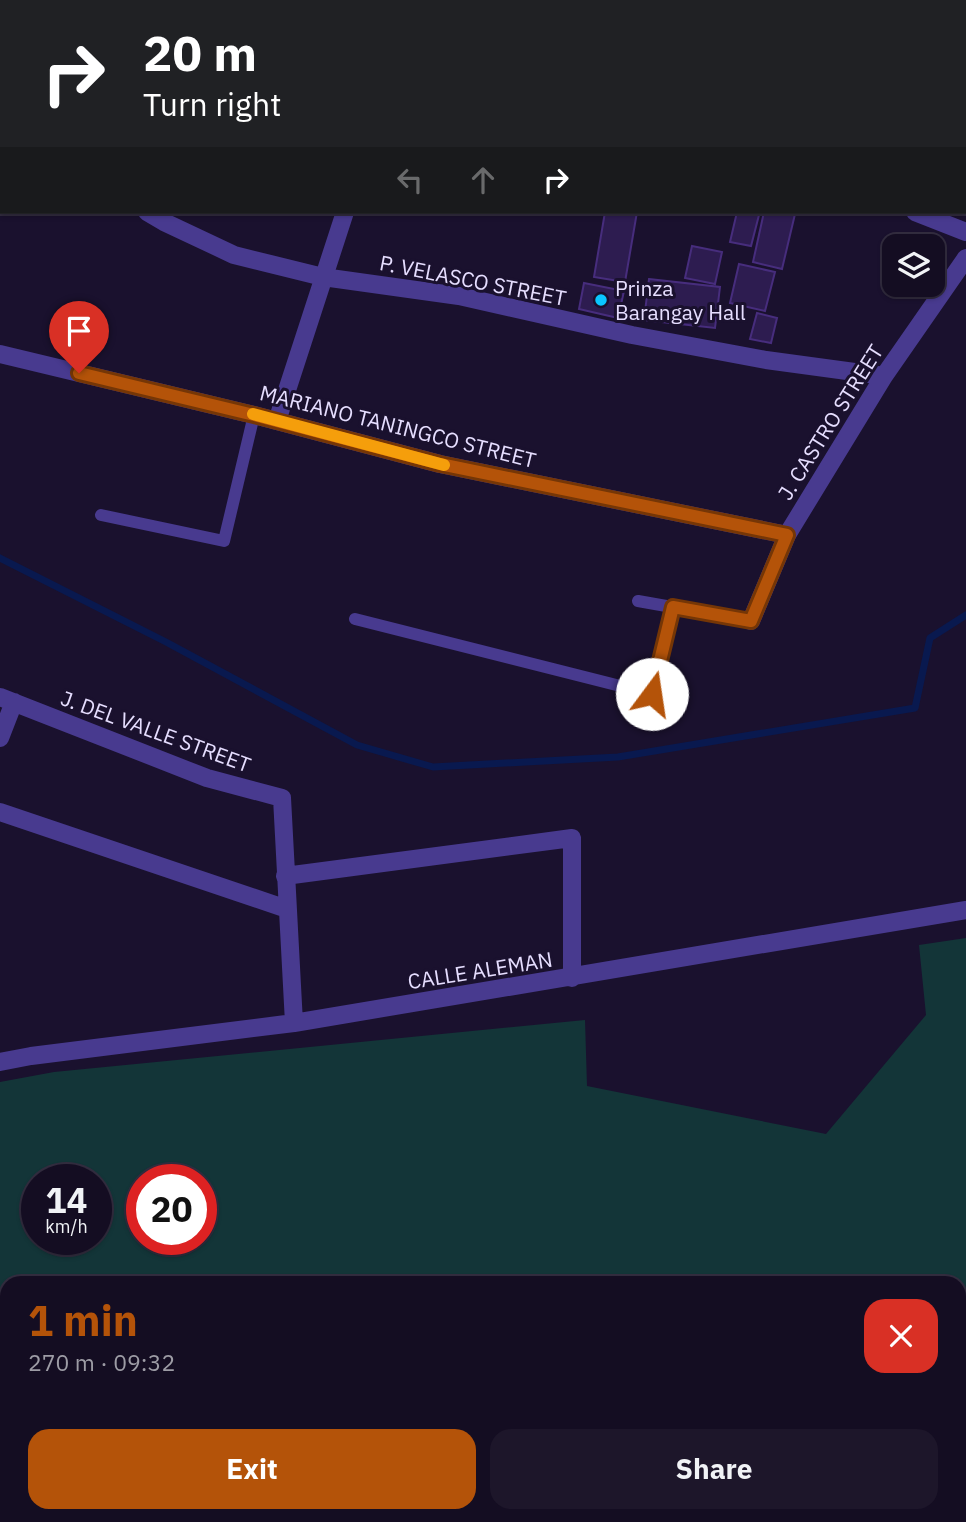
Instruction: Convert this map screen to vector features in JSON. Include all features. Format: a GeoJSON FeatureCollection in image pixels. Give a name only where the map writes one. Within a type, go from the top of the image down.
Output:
{"type":"FeatureCollection","features":[{"type":"Feature","properties":{"kind":"street"},"geometry":{"type":"LineString","coordinates":[[277,421],[344,214]]}},
{"type":"Feature","properties":{"kind":"street"},"geometry":{"type":"LineString","coordinates":[[920,214],[966,232]]}},
{"type":"Feature","properties":{"kind":"street","name":"P. VELASCO STREET"},"geometry":{"type":"LineString","coordinates":[[166,217],[234,255],[323,276],[459,296],[632,335],[766,360],[884,376]]}},
{"type":"Feature","properties":{"kind":"street","name":"J. CASTRO STREET"},"geometry":{"type":"LineString","coordinates":[[751,621],[787,535],[884,376],[966,258]]}},
{"type":"Feature","properties":{"kind":"street","name":"MARIANO TANINGCO STREET"},"geometry":{"type":"LineString","coordinates":[[0,354],[254,415],[440,464],[787,535]]}},
{"type":"Feature","properties":{"kind":"street"},"geometry":{"type":"LineString","coordinates":[[0,738],[7,700]]}},
{"type":"Feature","properties":{"kind":"street","name":"J. DEL VALLE STREET"},"geometry":{"type":"LineString","coordinates":[[7,700],[207,778],[282,798],[294,1023]]}},
{"type":"Feature","properties":{"kind":"street"},"geometry":{"type":"LineString","coordinates":[[0,813],[287,909]]}},
{"type":"Feature","properties":{"kind":"street"},"geometry":{"type":"LineString","coordinates":[[285,876],[572,838],[572,978]]}},
{"type":"Feature","properties":{"kind":"street","name":"CALLE ALEMAN"},"geometry":{"type":"LineString","coordinates":[[0,1062],[294,1023],[966,910]]}},
{"type":"Feature","properties":{"kind":"lane"},"geometry":{"type":"LineString","coordinates":[[101,515],[224,541],[254,415]]}},
{"type":"Feature","properties":{"kind":"lane"},"geometry":{"type":"LineString","coordinates":[[638,601],[751,621]]}},
{"type":"Feature","properties":{"kind":"lane"},"geometry":{"type":"LineString","coordinates":[[355,619],[652,694],[673,607]]}},
{"type":"Feature","properties":{"kind":"green space"},"geometry":{"type":"Polygon","coordinates":[[[966,938],[966,1276],[0,1276],[0,1082],[54,1072],[585,1020],[587,1086],[826,1134],[926,1015],[919,945],[966,938]]]}},
{"type":"Feature","properties":{"kind":"building"},"geometry":{"type":"Polygon","coordinates":[[[605,214],[637,214],[625,282],[594,277],[605,214]]]}},
{"type":"Feature","properties":{"kind":"building"},"geometry":{"type":"Polygon","coordinates":[[[737,214],[759,215],[751,246],[730,242],[737,214]]]}},
{"type":"Feature","properties":{"kind":"building"},"geometry":{"type":"Polygon","coordinates":[[[764,214],[795,214],[782,269],[753,262],[764,214]]]}},
{"type":"Feature","properties":{"kind":"building"},"geometry":{"type":"Polygon","coordinates":[[[692,246],[722,252],[715,284],[685,278],[692,246]]]}},
{"type":"Feature","properties":{"kind":"building"},"geometry":{"type":"Polygon","coordinates":[[[739,264],[775,272],[765,311],[730,303],[739,264]]]}},
{"type":"Feature","properties":{"kind":"building"},"geometry":{"type":"Polygon","coordinates":[[[649,279],[720,287],[715,328],[644,320],[649,279]]]}},
{"type":"Feature","properties":{"kind":"building","name":"Prinza Barangay Hall"},"geometry":{"type":"Polygon","coordinates":[[[584,283],[624,291],[618,318],[579,309],[584,283]]]}},
{"type":"Feature","properties":{"kind":"building"},"geometry":{"type":"Polygon","coordinates":[[[757,313],[777,318],[771,343],[750,339],[757,313]]]}},
{"type":"Feature","properties":{"kind":"waterway"},"geometry":{"type":"LineString","coordinates":[[0,558],[166,642],[357,745],[433,767],[618,757],[915,708],[930,638],[966,615]]}},
{"type":"Feature","properties":{"kind":"slow traffic"},"geometry":{"type":"LineString","coordinates":[[253,414],[444,465]]}},
{"type":"Feature","properties":{"kind":"place","name":"Prinza Barangay Hall"},"geometry":{"type":"Point","coordinates":[601,300]}},
{"type":"Feature","properties":{"kind":"route"},"geometry":{"type":"LineString","coordinates":[[79,373],[440,464],[787,535],[751,621],[673,607],[652,694]]}}]}
